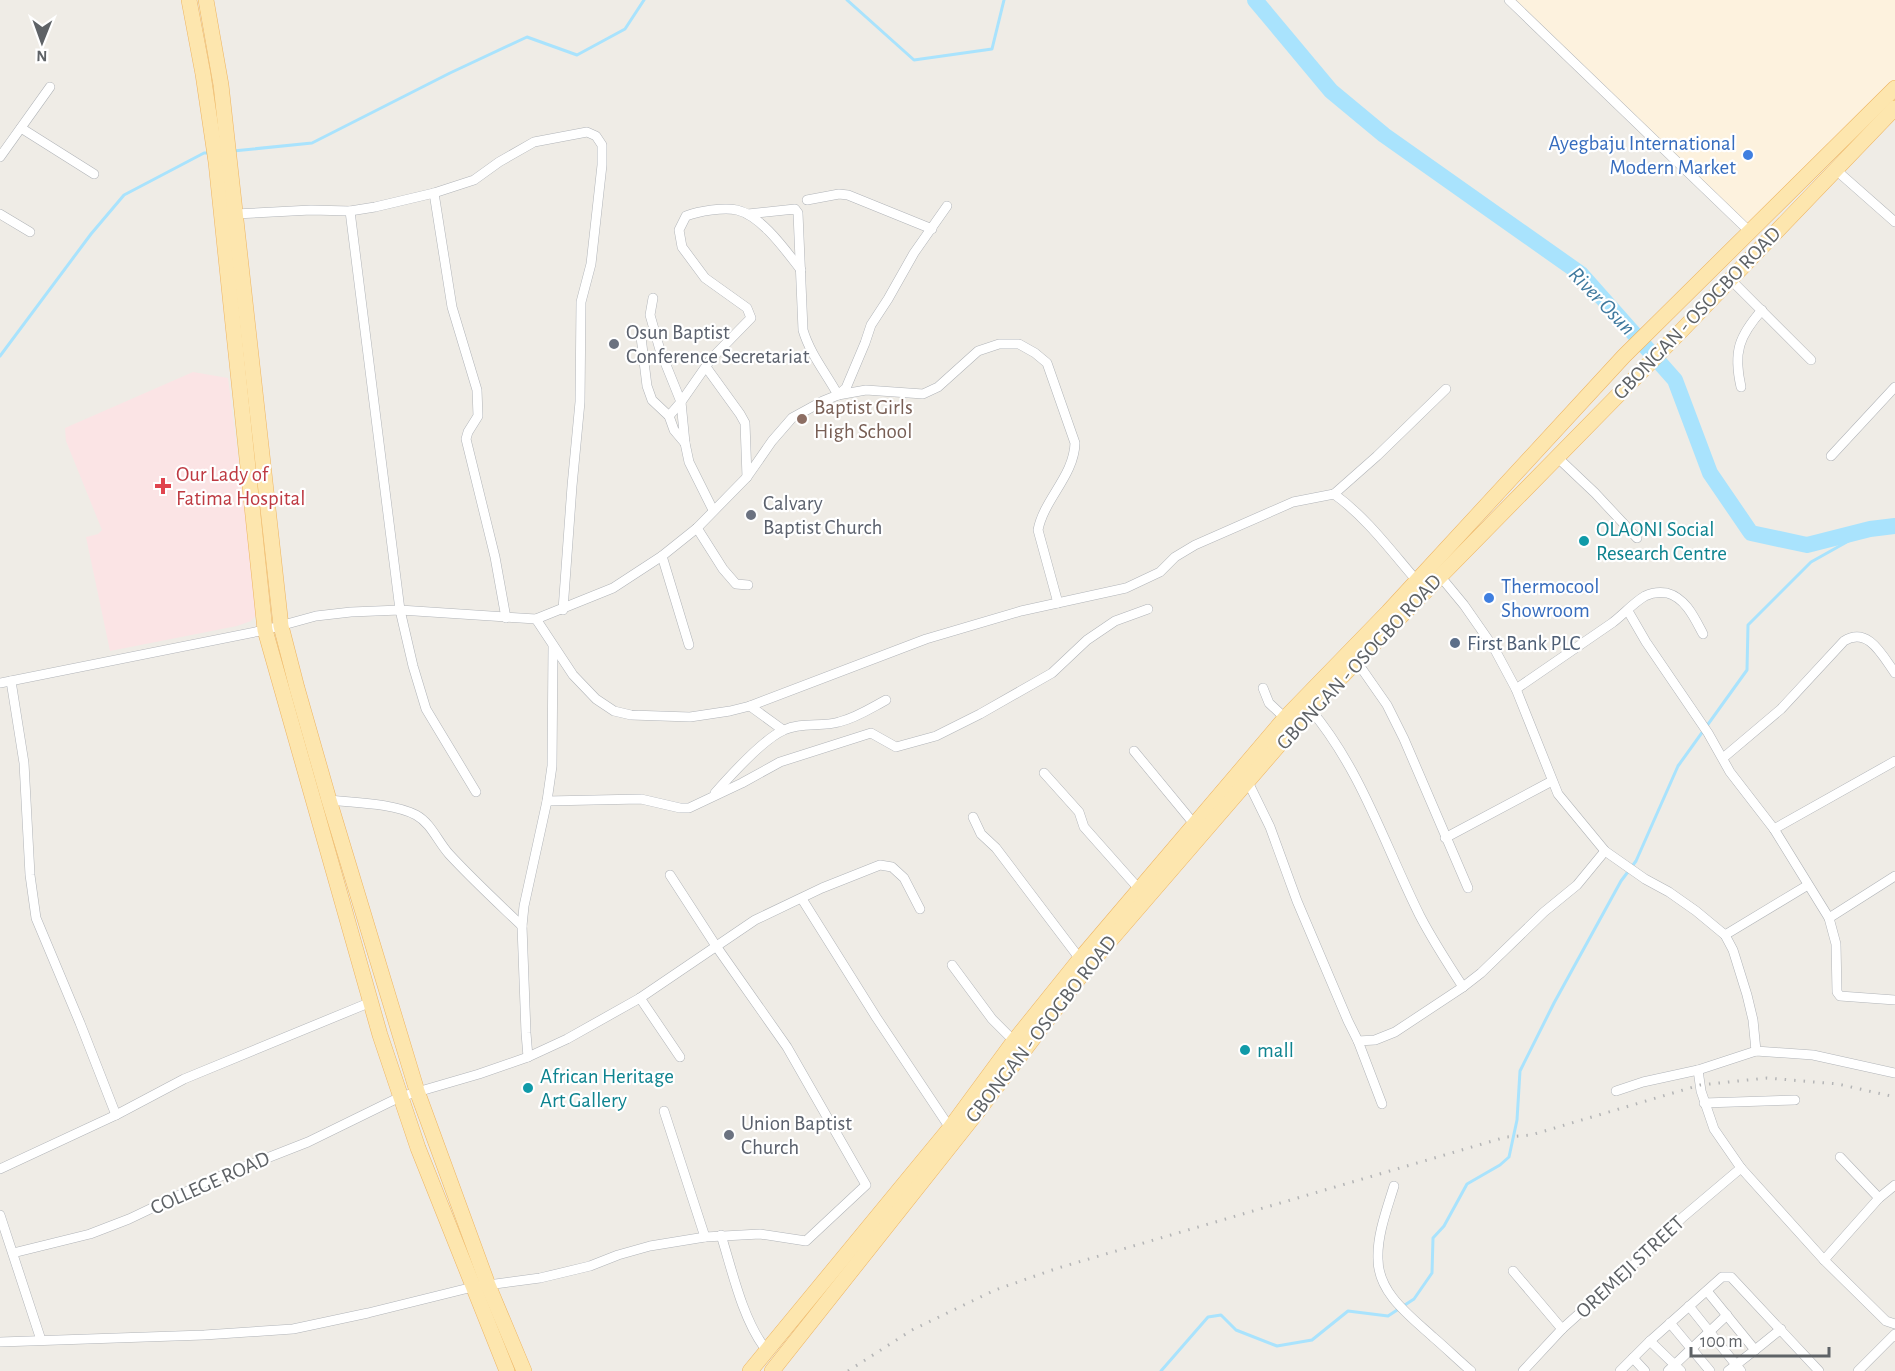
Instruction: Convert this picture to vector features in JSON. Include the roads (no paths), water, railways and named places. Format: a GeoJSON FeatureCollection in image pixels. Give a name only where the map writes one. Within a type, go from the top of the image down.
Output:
{"type":"FeatureCollection","features":[{"type":"Feature","properties":{"kind":"main road"},"geometry":{"type":"LineString","coordinates":[[189,0],[219,131],[223,162],[265,630],[400,1097],[481,1286],[524,1371]]}},
{"type":"Feature","properties":{"kind":"main road"},"geometry":{"type":"LineString","coordinates":[[206,0],[221,85],[219,131]]}},
{"type":"Feature","properties":{"kind":"main road","name":"GBONGAN - OSOGBO ROAD"},"geometry":{"type":"LineString","coordinates":[[858,1249],[978,1111],[1089,965],[1310,709],[1326,684],[1417,581],[1584,398],[1895,88]]}},
{"type":"Feature","properties":{"kind":"main road","name":"GBONGAN - OSOGBO ROAD"},"geometry":{"type":"LineString","coordinates":[[858,1249],[1014,1041],[1080,959],[1285,718],[1357,662],[1682,330],[1895,108]]}},
{"type":"Feature","properties":{"kind":"main road"},"geometry":{"type":"LineString","coordinates":[[223,162],[235,214],[281,626],[329,800],[417,1091],[507,1371]]}},
{"type":"Feature","properties":{"kind":"main road"},"geometry":{"type":"LineString","coordinates":[[744,1371],[828,1265],[858,1249]]}},
{"type":"Feature","properties":{"kind":"main road"},"geometry":{"type":"LineString","coordinates":[[750,1371],[858,1249]]}},
{"type":"Feature","properties":{"kind":"main road"},"geometry":{"type":"LineString","coordinates":[[772,1371],[858,1249]]}},
{"type":"Feature","properties":{"kind":"main road"},"geometry":{"type":"LineString","coordinates":[[783,1371],[831,1305],[858,1249]]}},
{"type":"Feature","properties":{"kind":"street"},"geometry":{"type":"LineString","coordinates":[[1509,0],[1749,231]]}},
{"type":"Feature","properties":{"kind":"street"},"geometry":{"type":"LineString","coordinates":[[0,157],[50,87]]}},
{"type":"Feature","properties":{"kind":"street"},"geometry":{"type":"LineString","coordinates":[[21,128],[94,174]]}},
{"type":"Feature","properties":{"kind":"street"},"geometry":{"type":"LineString","coordinates":[[235,214],[312,210],[351,211],[375,207],[434,193],[474,180],[534,142],[587,132],[596,136],[602,145],[602,165],[591,264],[581,302],[580,402],[563,610]]}},
{"type":"Feature","properties":{"kind":"street"},"geometry":{"type":"LineString","coordinates":[[1836,170],[1895,222]]}},
{"type":"Feature","properties":{"kind":"street"},"geometry":{"type":"LineString","coordinates":[[434,193],[452,307],[477,390],[478,416],[466,439],[495,557],[506,618]]}},
{"type":"Feature","properties":{"kind":"street"},"geometry":{"type":"LineString","coordinates":[[807,200],[839,194],[848,195],[932,229]]}},
{"type":"Feature","properties":{"kind":"street"},"geometry":{"type":"LineString","coordinates":[[838,395],[846,388],[871,325],[914,253],[947,206]]}},
{"type":"Feature","properties":{"kind":"street"},"geometry":{"type":"LineString","coordinates":[[669,416],[711,359],[751,318],[747,308],[705,278],[682,247],[679,230],[686,216],[699,211],[735,209],[748,214],[775,237],[801,270]]}},
{"type":"Feature","properties":{"kind":"street"},"geometry":{"type":"LineString","coordinates":[[748,214],[795,209],[797,211],[803,330],[808,347],[838,395]]}},
{"type":"Feature","properties":{"kind":"street"},"geometry":{"type":"LineString","coordinates":[[351,211],[399,610],[426,709],[476,792]]}},
{"type":"Feature","properties":{"kind":"street"},"geometry":{"type":"LineString","coordinates":[[0,214],[30,232]]}},
{"type":"Feature","properties":{"kind":"street"},"geometry":{"type":"LineString","coordinates":[[1730,279],[1811,360]]}},
{"type":"Feature","properties":{"kind":"street"},"geometry":{"type":"LineString","coordinates":[[652,298],[650,315],[660,350],[681,402],[689,462],[713,510]]}},
{"type":"Feature","properties":{"kind":"street"},"geometry":{"type":"LineString","coordinates":[[1741,387],[1738,372],[1739,344],[1748,326],[1762,310]]}},
{"type":"Feature","properties":{"kind":"street"},"geometry":{"type":"LineString","coordinates":[[640,337],[647,386],[652,400],[669,416],[674,430],[685,443]]}},
{"type":"Feature","properties":{"kind":"street"},"geometry":{"type":"LineString","coordinates":[[4,683],[265,630],[316,616],[399,610],[536,619],[563,610],[613,588],[662,556],[697,528],[747,477],[772,441],[792,418],[838,395],[866,390],[923,394],[938,387],[978,351],[999,344],[1019,344],[1047,363],[1075,443],[1075,453],[1070,466],[1040,519],[1038,530],[1058,603]]}},
{"type":"Feature","properties":{"kind":"street"},"geometry":{"type":"LineString","coordinates":[[706,367],[745,423],[747,477]]}},
{"type":"Feature","properties":{"kind":"street"},"geometry":{"type":"LineString","coordinates":[[1831,456],[1895,387]]}},
{"type":"Feature","properties":{"kind":"street"},"geometry":{"type":"LineString","coordinates":[[536,619],[573,675],[596,699],[614,711],[631,715],[690,717],[750,706],[926,639],[1021,611],[1126,588],[1160,572],[1175,557],[1195,545],[1293,502],[1334,494],[1446,389]]}},
{"type":"Feature","properties":{"kind":"street"},"geometry":{"type":"LineString","coordinates":[[1557,457],[1637,538]]}},
{"type":"Feature","properties":{"kind":"street"},"geometry":{"type":"LineString","coordinates":[[1334,494],[1361,517],[1417,581]]}},
{"type":"Feature","properties":{"kind":"street"},"geometry":{"type":"LineString","coordinates":[[697,528],[723,569],[736,584],[748,585]]}},
{"type":"Feature","properties":{"kind":"street"},"geometry":{"type":"LineString","coordinates":[[662,556],[689,645]]}},
{"type":"Feature","properties":{"kind":"street"},"geometry":{"type":"LineString","coordinates":[[1440,576],[1464,605],[1494,648],[1515,689],[1558,794],[1605,850],[1645,879],[1669,892],[1725,935],[1733,950],[1747,995],[1753,1020],[1756,1051]]}},
{"type":"Feature","properties":{"kind":"street"},"geometry":{"type":"LineString","coordinates":[[1515,689],[1628,611],[1645,596],[1660,592],[1678,598],[1687,607],[1703,634]]}},
{"type":"Feature","properties":{"kind":"street"},"geometry":{"type":"LineString","coordinates":[[547,801],[641,799],[680,808],[697,806],[780,762],[871,733],[896,747],[936,736],[981,714],[1052,673],[1087,640],[1115,621],[1148,609]]}},
{"type":"Feature","properties":{"kind":"street"},"geometry":{"type":"LineString","coordinates":[[1628,611],[1730,772],[1774,829],[1829,918],[1836,945],[1837,992],[1840,996],[1895,1000]]}},
{"type":"Feature","properties":{"kind":"street"},"geometry":{"type":"LineString","coordinates":[[1723,758],[1781,709],[1811,675],[1850,637],[1863,637],[1871,641],[1895,673]]}},
{"type":"Feature","properties":{"kind":"street"},"geometry":{"type":"LineString","coordinates":[[528,1057],[522,926],[552,766],[553,646]]}},
{"type":"Feature","properties":{"kind":"street"},"geometry":{"type":"LineString","coordinates":[[1357,662],[1387,705],[1404,739],[1468,888]]}},
{"type":"Feature","properties":{"kind":"street"},"geometry":{"type":"LineString","coordinates":[[0,672],[24,763],[30,875],[36,918],[81,1023],[116,1114]]}},
{"type":"Feature","properties":{"kind":"street"},"geometry":{"type":"LineString","coordinates":[[1263,688],[1269,703],[1285,718]]}},
{"type":"Feature","properties":{"kind":"street"},"geometry":{"type":"LineString","coordinates":[[713,796],[755,752],[783,730],[838,723],[858,716],[886,700]]}},
{"type":"Feature","properties":{"kind":"street"},"geometry":{"type":"LineString","coordinates":[[750,706],[783,730]]}},
{"type":"Feature","properties":{"kind":"street"},"geometry":{"type":"LineString","coordinates":[[1310,709],[1329,732],[1349,767],[1383,833],[1419,914],[1463,987]]}},
{"type":"Feature","properties":{"kind":"street"},"geometry":{"type":"LineString","coordinates":[[1134,751],[1195,825]]}},
{"type":"Feature","properties":{"kind":"street"},"geometry":{"type":"LineString","coordinates":[[1774,829],[1895,761]]}},
{"type":"Feature","properties":{"kind":"street"},"geometry":{"type":"LineString","coordinates":[[1044,773],[1079,812],[1084,827],[1139,889]]}},
{"type":"Feature","properties":{"kind":"street"},"geometry":{"type":"LineString","coordinates":[[1445,838],[1552,781]]}},
{"type":"Feature","properties":{"kind":"street"},"geometry":{"type":"LineString","coordinates":[[1248,782],[1270,827],[1302,912],[1358,1041],[1382,1104]]}},
{"type":"Feature","properties":{"kind":"street"},"geometry":{"type":"LineString","coordinates":[[329,800],[405,811],[418,816],[448,852],[522,926]]}},
{"type":"Feature","properties":{"kind":"street"},"geometry":{"type":"LineString","coordinates":[[973,817],[981,834],[996,848],[1080,959]]}},
{"type":"Feature","properties":{"kind":"street"},"geometry":{"type":"LineString","coordinates":[[1358,1041],[1375,1040],[1395,1032],[1463,987],[1544,912],[1577,885],[1605,850]]}},
{"type":"Feature","properties":{"kind":"street","name":"COLLEGE ROAD"},"geometry":{"type":"LineString","coordinates":[[13,1253],[90,1234],[129,1219],[211,1180],[308,1142],[400,1097],[528,1057],[567,1039],[640,998],[755,920],[880,865],[892,867],[904,878],[920,909]]}},
{"type":"Feature","properties":{"kind":"street"},"geometry":{"type":"LineString","coordinates":[[0,1342],[293,1329],[481,1286],[540,1278],[590,1266],[650,1246],[721,1235],[759,1234],[806,1241],[866,1185],[787,1047],[716,946],[670,875]]}},
{"type":"Feature","properties":{"kind":"street"},"geometry":{"type":"LineString","coordinates":[[1829,918],[1895,876]]}},
{"type":"Feature","properties":{"kind":"street"},"geometry":{"type":"LineString","coordinates":[[1725,935],[1808,885]]}},
{"type":"Feature","properties":{"kind":"street"},"geometry":{"type":"LineString","coordinates":[[802,898],[876,1017],[950,1128]]}},
{"type":"Feature","properties":{"kind":"street"},"geometry":{"type":"LineString","coordinates":[[952,965],[992,1019],[1014,1041]]}},
{"type":"Feature","properties":{"kind":"street"},"geometry":{"type":"LineString","coordinates":[[640,998],[680,1057]]}},
{"type":"Feature","properties":{"kind":"street"},"geometry":{"type":"LineString","coordinates":[[0,1169],[184,1079],[371,1002]]}},
{"type":"Feature","properties":{"kind":"street"},"geometry":{"type":"LineString","coordinates":[[1616,1091],[1643,1082],[1698,1070],[1756,1051],[1813,1055],[1895,1074]]}},
{"type":"Feature","properties":{"kind":"street"},"geometry":{"type":"LineString","coordinates":[[1698,1070],[1704,1103],[1714,1129],[1741,1168],[1824,1260],[1886,1321],[1895,1324]]}},
{"type":"Feature","properties":{"kind":"street"},"geometry":{"type":"LineString","coordinates":[[1704,1103],[1795,1100]]}},
{"type":"Feature","properties":{"kind":"street"},"geometry":{"type":"LineString","coordinates":[[664,1112],[705,1237]]}},
{"type":"Feature","properties":{"kind":"street"},"geometry":{"type":"LineString","coordinates":[[1839,1157],[1879,1198]]}},
{"type":"Feature","properties":{"kind":"street","name":"OREMEJI STREET"},"geometry":{"type":"LineString","coordinates":[[1523,1371],[1562,1329],[1683,1217],[1741,1168]]}},
{"type":"Feature","properties":{"kind":"street"},"geometry":{"type":"LineString","coordinates":[[1824,1260],[1879,1198],[1895,1185]]}},
{"type":"Feature","properties":{"kind":"street"},"geometry":{"type":"LineString","coordinates":[[1394,1186],[1377,1258],[1379,1274],[1391,1296],[1402,1309],[1471,1371]]}},
{"type":"Feature","properties":{"kind":"street"},"geometry":{"type":"LineString","coordinates":[[0,1215],[41,1340]]}},
{"type":"Feature","properties":{"kind":"street"},"geometry":{"type":"LineString","coordinates":[[721,1235],[746,1311],[764,1347]]}},
{"type":"Feature","properties":{"kind":"street"},"geometry":{"type":"LineString","coordinates":[[1513,1271],[1562,1329]]}},
{"type":"Feature","properties":{"kind":"street"},"geometry":{"type":"LineString","coordinates":[[1620,1371],[1722,1277],[1731,1277],[1819,1371]]}},
{"type":"Feature","properties":{"kind":"street"},"geometry":{"type":"LineString","coordinates":[[1707,1291],[1755,1350]]}},
{"type":"Feature","properties":{"kind":"street"},"geometry":{"type":"LineString","coordinates":[[1689,1306],[1735,1369],[1780,1329]]}},
{"type":"Feature","properties":{"kind":"street"},"geometry":{"type":"LineString","coordinates":[[1650,1341],[1675,1369],[1727,1315]]}},
{"type":"Feature","properties":{"kind":"street"},"geometry":{"type":"LineString","coordinates":[[1670,1323],[1710,1371]]}},
{"type":"Feature","properties":{"kind":"street"},"geometry":{"type":"LineString","coordinates":[[1858,1371],[1895,1335]]}},
{"type":"Feature","properties":{"kind":"street"},"geometry":{"type":"LineString","coordinates":[[1633,1358],[1645,1371]]}},
{"type":"Feature","properties":{"kind":"waterway"},"geometry":{"type":"LineString","coordinates":[[233,151],[312,143],[527,37],[577,55],[625,29],[644,0]]}},
{"type":"Feature","properties":{"kind":"waterway"},"geometry":{"type":"LineString","coordinates":[[847,0],[914,60],[992,49],[1004,0]]}},
{"type":"Feature","properties":{"kind":"waterway","name":"River Osun"},"geometry":{"type":"LineString","coordinates":[[1255,0],[1331,91],[1384,135],[1581,274],[1675,380],[1710,473],[1751,533],[1807,545],[1870,529],[1895,526]]}},
{"type":"Feature","properties":{"kind":"waterway"},"geometry":{"type":"LineString","coordinates":[[0,356],[91,234],[124,195],[204,153],[209,153]]}},
{"type":"Feature","properties":{"kind":"waterway"},"geometry":{"type":"LineString","coordinates":[[1161,1371],[1208,1317],[1221,1315],[1236,1330],[1277,1346],[1312,1340],[1348,1311],[1388,1316],[1414,1299],[1432,1273],[1433,1238],[1444,1226],[1467,1184],[1500,1165],[1509,1157],[1517,1120],[1520,1071],[1554,1003],[1621,881],[1636,861],[1678,766],[1747,670],[1748,625],[1811,562],[1870,529]]}},
{"type":"Feature","properties":{"kind":"railway"},"geometry":{"type":"LineString","coordinates":[[848,1371],[912,1330],[995,1290],[1058,1268],[1506,1137],[1531,1135],[1700,1085],[1767,1078],[1838,1084],[1895,1097]]}},
{"type":"Feature","properties":{"kind":"place","name":"Ayegbaju International Modern Market"},"geometry":{"type":"Point","coordinates":[1748,155]}},
{"type":"Feature","properties":{"kind":"place","name":"Osun Baptist Conference Secretariat"},"geometry":{"type":"Point","coordinates":[614,344]}},
{"type":"Feature","properties":{"kind":"place","name":"Baptist Girls High School"},"geometry":{"type":"Point","coordinates":[802,419]}},
{"type":"Feature","properties":{"kind":"place","name":"Our Lady of Fatima Hospital"},"geometry":{"type":"Point","coordinates":[163,486]}},
{"type":"Feature","properties":{"kind":"place","name":"Calvary Baptist Church"},"geometry":{"type":"Point","coordinates":[751,515]}},
{"type":"Feature","properties":{"kind":"place","name":"OLAONI Social Research Centre"},"geometry":{"type":"Point","coordinates":[1584,541]}},
{"type":"Feature","properties":{"kind":"place","name":"Thermocool Showroom"},"geometry":{"type":"Point","coordinates":[1489,598]}},
{"type":"Feature","properties":{"kind":"place","name":"First Bank PLC"},"geometry":{"type":"Point","coordinates":[1455,643]}},
{"type":"Feature","properties":{"kind":"place","name":"mall"},"geometry":{"type":"Point","coordinates":[1245,1050]}},
{"type":"Feature","properties":{"kind":"place","name":"African Heritage Art Gallery"},"geometry":{"type":"Point","coordinates":[528,1088]}},
{"type":"Feature","properties":{"kind":"place","name":"Union Baptist Church"},"geometry":{"type":"Point","coordinates":[729,1135]}}]}
